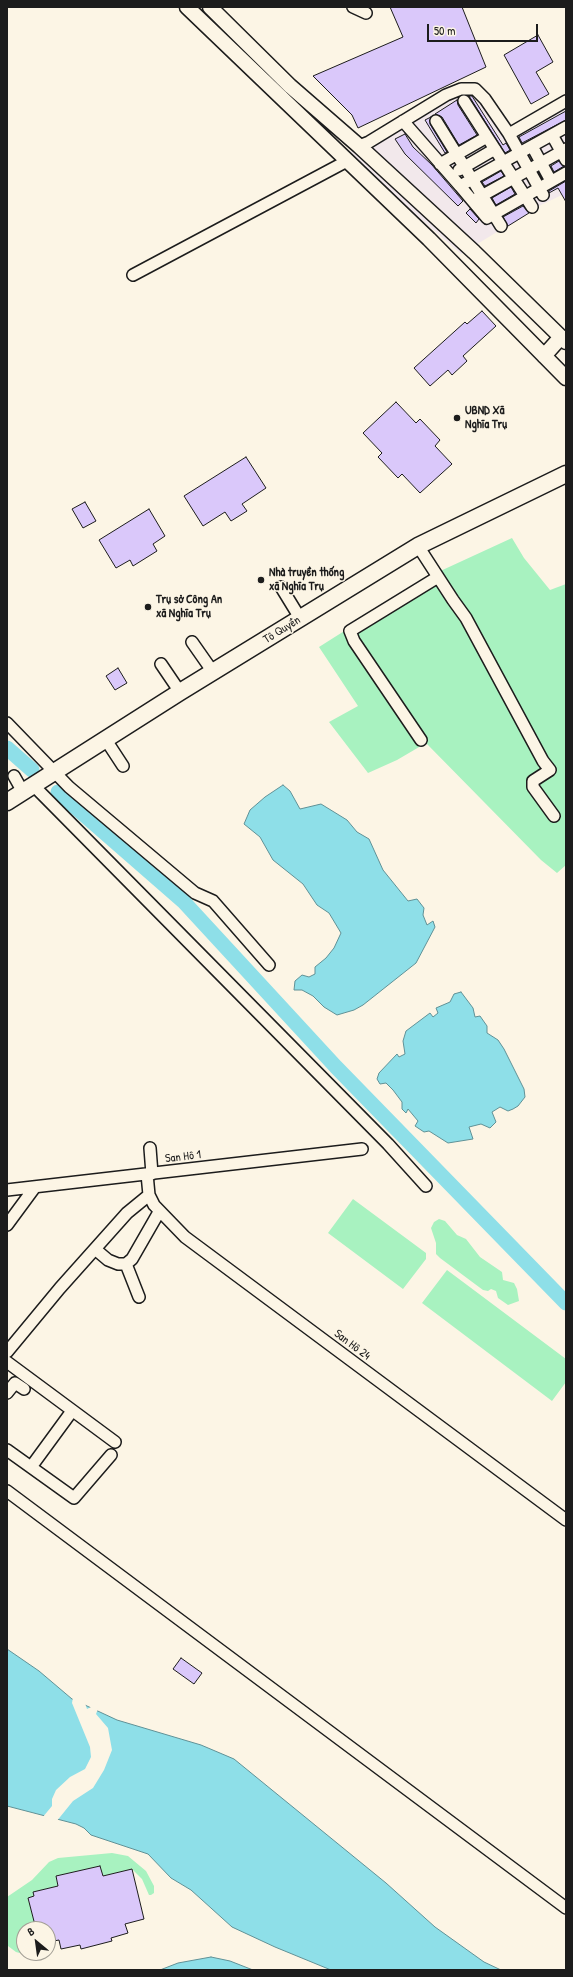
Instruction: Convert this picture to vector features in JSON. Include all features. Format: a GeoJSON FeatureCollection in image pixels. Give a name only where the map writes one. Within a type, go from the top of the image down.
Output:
{"type":"FeatureCollection","features":[{"type":"Feature","properties":{"kind":"main road","name":"Tô Quyền"},"geometry":{"type":"LineString","coordinates":[[7,802],[180,692],[418,546],[566,474]]}},
{"type":"Feature","properties":{"kind":"street"},"geometry":{"type":"LineString","coordinates":[[187,7],[429,239],[566,378]]}},
{"type":"Feature","properties":{"kind":"street"},"geometry":{"type":"LineString","coordinates":[[210,7],[290,86],[359,146],[474,252],[564,338],[544,356]]}},
{"type":"Feature","properties":{"kind":"street"},"geometry":{"type":"LineString","coordinates":[[353,7],[366,13]]}},
{"type":"Feature","properties":{"kind":"street"},"geometry":{"type":"LineString","coordinates":[[133,275],[344,159],[359,146],[461,89],[475,89],[485,99],[509,134],[541,191]]}},
{"type":"Feature","properties":{"kind":"street"},"geometry":{"type":"LineString","coordinates":[[464,101],[532,207]]}},
{"type":"Feature","properties":{"kind":"street"},"geometry":{"type":"LineString","coordinates":[[509,134],[566,101]]}},
{"type":"Feature","properties":{"kind":"street"},"geometry":{"type":"LineString","coordinates":[[403,121],[460,186],[477,198]]}},
{"type":"Feature","properties":{"kind":"street"},"geometry":{"type":"LineString","coordinates":[[436,121],[472,180],[477,198],[487,218],[525,196],[541,191],[551,181],[566,173]]}},
{"type":"Feature","properties":{"kind":"street"},"geometry":{"type":"LineString","coordinates":[[460,186],[566,127]]}},
{"type":"Feature","properties":{"kind":"street"},"geometry":{"type":"LineString","coordinates":[[477,198],[529,168],[564,153],[552,135]]}},
{"type":"Feature","properties":{"kind":"street"},"geometry":{"type":"LineString","coordinates":[[440,164],[487,137]]}},
{"type":"Feature","properties":{"kind":"street"},"geometry":{"type":"LineString","coordinates":[[532,146],[551,181]]}},
{"type":"Feature","properties":{"kind":"street"},"geometry":{"type":"LineString","coordinates":[[450,175],[494,149]]}},
{"type":"Feature","properties":{"kind":"street"},"geometry":{"type":"LineString","coordinates":[[493,214],[501,226]]}},
{"type":"Feature","properties":{"kind":"street"},"geometry":{"type":"LineString","coordinates":[[418,546],[466,618],[543,760],[550,770],[532,781],[533,787],[554,816]]}},
{"type":"Feature","properties":{"kind":"street"},"geometry":{"type":"LineString","coordinates":[[421,740],[354,641],[350,631],[438,577]]}},
{"type":"Feature","properties":{"kind":"street"},"geometry":{"type":"LineString","coordinates":[[281,587],[300,618]]}},
{"type":"Feature","properties":{"kind":"street"},"geometry":{"type":"LineString","coordinates":[[192,642],[213,672]]}},
{"type":"Feature","properties":{"kind":"street"},"geometry":{"type":"LineString","coordinates":[[161,664],[180,692]]}},
{"type":"Feature","properties":{"kind":"street"},"geometry":{"type":"LineString","coordinates":[[7,723],[69,787],[195,893],[213,901],[269,965]]}},
{"type":"Feature","properties":{"kind":"street"},"geometry":{"type":"LineString","coordinates":[[106,740],[123,766]]}},
{"type":"Feature","properties":{"kind":"street"},"geometry":{"type":"LineString","coordinates":[[14,776],[28,788],[388,1144],[426,1186]]}},
{"type":"Feature","properties":{"kind":"street","name":"San Hô 24"},"geometry":{"type":"LineString","coordinates":[[150,1148],[150,1195],[159,1212],[184,1237],[566,1520]]}},
{"type":"Feature","properties":{"kind":"street","name":"San Hô 1"},"geometry":{"type":"LineString","coordinates":[[7,1190],[362,1150]]}},
{"type":"Feature","properties":{"kind":"street"},"geometry":{"type":"LineString","coordinates":[[7,1225],[35,1187]]}},
{"type":"Feature","properties":{"kind":"street"},"geometry":{"type":"LineString","coordinates":[[7,1352],[127,1213],[150,1195]]}},
{"type":"Feature","properties":{"kind":"street"},"geometry":{"type":"LineString","coordinates":[[95,1249],[108,1260],[118,1264],[126,1264],[132,1258],[159,1212]]}},
{"type":"Feature","properties":{"kind":"street"},"geometry":{"type":"LineString","coordinates":[[126,1264],[139,1297]]}},
{"type":"Feature","properties":{"kind":"street"},"geometry":{"type":"LineString","coordinates":[[7,1362],[115,1442]]}},
{"type":"Feature","properties":{"kind":"street"},"geometry":{"type":"LineString","coordinates":[[7,1393],[15,1383],[24,1389]]}},
{"type":"Feature","properties":{"kind":"street"},"geometry":{"type":"LineString","coordinates":[[32,1467],[72,1411]]}},
{"type":"Feature","properties":{"kind":"street"},"geometry":{"type":"LineString","coordinates":[[7,1450],[74,1498],[112,1455]]}},
{"type":"Feature","properties":{"kind":"street"},"geometry":{"type":"LineString","coordinates":[[7,1491],[566,1908]]}},
{"type":"Feature","properties":{"kind":"shaded area"},"geometry":{"type":"Polygon","coordinates":[[[475,89],[509,134],[566,101],[566,193],[541,205],[461,254],[346,154],[446,95],[475,89]]]}},
{"type":"Feature","properties":{"kind":"green space"},"geometry":{"type":"Polygon","coordinates":[[[512,538],[524,558],[550,590],[566,584],[566,865],[557,873],[541,860],[426,743],[397,760],[368,773],[329,722],[358,706],[319,647],[436,573],[512,538]]]}},
{"type":"Feature","properties":{"kind":"green space"},"geometry":{"type":"Polygon","coordinates":[[[353,1199],[426,1253],[426,1259],[403,1289],[328,1233],[353,1199]]]}},
{"type":"Feature","properties":{"kind":"green space"},"geometry":{"type":"Polygon","coordinates":[[[439,1219],[445,1221],[457,1235],[466,1239],[480,1257],[502,1272],[503,1280],[514,1283],[517,1289],[519,1301],[508,1305],[498,1298],[496,1291],[491,1289],[488,1291],[483,1290],[436,1254],[436,1243],[431,1228],[434,1222],[439,1219]]]}},
{"type":"Feature","properties":{"kind":"green space"},"geometry":{"type":"Polygon","coordinates":[[[447,1270],[566,1359],[566,1382],[552,1401],[422,1303],[447,1270]]]}},
{"type":"Feature","properties":{"kind":"green space"},"geometry":{"type":"Polygon","coordinates":[[[112,1853],[128,1856],[146,1871],[154,1886],[154,1893],[149,1895],[142,1879],[132,1869],[103,1876],[100,1866],[56,1876],[58,1886],[33,1892],[34,1896],[28,1898],[34,1921],[16,1921],[16,1952],[8,1946],[7,1897],[32,1880],[49,1862],[58,1858],[112,1853]]]}},
{"type":"Feature","properties":{"kind":"water"},"geometry":{"type":"Polygon","coordinates":[[[283,785],[290,791],[300,809],[321,804],[347,820],[357,832],[369,839],[383,870],[408,901],[417,899],[424,908],[423,915],[427,925],[433,921],[435,927],[416,963],[363,1005],[354,1010],[337,1015],[324,1007],[313,996],[302,990],[294,990],[295,981],[302,975],[309,977],[315,974],[315,967],[326,958],[334,948],[341,933],[329,913],[317,905],[303,884],[273,860],[260,837],[244,824],[250,810],[265,797],[283,785]]]}},
{"type":"Feature","properties":{"kind":"water"},"geometry":{"type":"Polygon","coordinates":[[[461,992],[473,1008],[475,1017],[480,1016],[487,1026],[487,1033],[498,1040],[504,1049],[524,1089],[525,1097],[518,1106],[513,1109],[508,1111],[500,1107],[492,1112],[496,1122],[490,1128],[481,1124],[469,1127],[473,1139],[448,1143],[429,1131],[424,1132],[415,1126],[418,1121],[408,1109],[406,1113],[402,1109],[402,1102],[393,1090],[386,1083],[380,1084],[377,1079],[379,1073],[397,1054],[399,1057],[405,1054],[403,1041],[406,1031],[430,1013],[433,1017],[438,1013],[436,1008],[450,1002],[454,994],[461,992]]]}},
{"type":"Feature","properties":{"kind":"water"},"geometry":{"type":"Polygon","coordinates":[[[7,1649],[39,1671],[72,1699],[117,1720],[201,1745],[234,1759],[386,1883],[435,1927],[484,1962],[501,1970],[331,1970],[275,1947],[232,1927],[191,1890],[171,1878],[148,1854],[91,1835],[84,1828],[76,1824],[7,1806],[7,1649]]]}},
{"type":"Feature","properties":{"kind":"water"},"geometry":{"type":"Polygon","coordinates":[[[211,1957],[230,1961],[253,1970],[160,1970],[178,1963],[211,1957]]]}},
{"type":"Feature","properties":{"kind":"pier"},"geometry":{"type":"Polygon","coordinates":[[[73,1697],[85,1703],[87,1709],[91,1706],[98,1709],[96,1714],[108,1728],[112,1750],[104,1770],[93,1788],[73,1801],[56,1822],[42,1818],[52,1806],[52,1799],[56,1790],[70,1777],[85,1769],[91,1757],[90,1747],[72,1703],[73,1697]]]}},
{"type":"Feature","properties":{"kind":"building"},"geometry":{"type":"Polygon","coordinates":[[[390,7],[462,7],[486,67],[358,128],[352,115],[313,76],[403,37],[390,7]]]}},
{"type":"Feature","properties":{"kind":"building"},"geometry":{"type":"Polygon","coordinates":[[[538,35],[553,62],[536,72],[549,94],[531,104],[504,55],[538,35]]]}},
{"type":"Feature","properties":{"kind":"building"},"geometry":{"type":"Polygon","coordinates":[[[469,96],[472,96],[503,145],[506,143],[510,150],[505,153],[469,96]]]}},
{"type":"Feature","properties":{"kind":"building"},"geometry":{"type":"Polygon","coordinates":[[[457,100],[458,105],[477,135],[459,145],[442,117],[435,114],[457,100]]]}},
{"type":"Feature","properties":{"kind":"building"},"geometry":{"type":"Polygon","coordinates":[[[566,111],[566,120],[522,143],[519,137],[566,111]]]}},
{"type":"Feature","properties":{"kind":"building"},"geometry":{"type":"Polygon","coordinates":[[[431,117],[430,124],[447,152],[445,153],[425,120],[431,117]]]}},
{"type":"Feature","properties":{"kind":"building"},"geometry":{"type":"Polygon","coordinates":[[[405,134],[413,147],[432,165],[463,201],[458,206],[405,154],[395,139],[405,134]]]}},
{"type":"Feature","properties":{"kind":"building"},"geometry":{"type":"Polygon","coordinates":[[[559,161],[564,166],[554,172],[551,166],[559,161]]]}},
{"type":"Feature","properties":{"kind":"building"},"geometry":{"type":"Polygon","coordinates":[[[501,171],[504,176],[485,186],[482,182],[501,171]]]}},
{"type":"Feature","properties":{"kind":"building"},"geometry":{"type":"Polygon","coordinates":[[[566,181],[566,202],[558,188],[549,193],[549,191],[566,181]]]}},
{"type":"Feature","properties":{"kind":"building"},"geometry":{"type":"Polygon","coordinates":[[[511,187],[515,194],[496,205],[492,198],[511,187]]]}},
{"type":"Feature","properties":{"kind":"building"},"geometry":{"type":"Polygon","coordinates":[[[523,206],[529,213],[508,226],[503,217],[523,206]]]}},
{"type":"Feature","properties":{"kind":"building"},"geometry":{"type":"Polygon","coordinates":[[[470,209],[479,219],[476,223],[466,213],[470,209]]]}},
{"type":"Feature","properties":{"kind":"building"},"geometry":{"type":"Polygon","coordinates":[[[482,311],[496,326],[463,356],[467,361],[452,375],[448,370],[430,386],[414,368],[465,322],[467,324],[482,311]]]}},
{"type":"Feature","properties":{"kind":"building"},"geometry":{"type":"Polygon","coordinates":[[[396,402],[416,423],[420,419],[440,440],[435,446],[452,464],[420,493],[402,474],[398,478],[378,457],[382,453],[363,433],[396,402]]]}},
{"type":"Feature","properties":{"kind":"building"},"geometry":{"type":"Polygon","coordinates":[[[246,457],[266,488],[242,504],[247,511],[231,521],[225,512],[203,526],[184,496],[246,457]]]}},
{"type":"Feature","properties":{"kind":"building"},"geometry":{"type":"Polygon","coordinates":[[[85,502],[96,521],[83,528],[72,509],[85,502]]]}},
{"type":"Feature","properties":{"kind":"building"},"geometry":{"type":"Polygon","coordinates":[[[149,509],[165,536],[153,544],[157,551],[133,566],[130,560],[116,568],[99,540],[149,509]]]}},
{"type":"Feature","properties":{"kind":"building"},"geometry":{"type":"Polygon","coordinates":[[[118,668],[127,683],[115,690],[106,676],[118,668]]]}},
{"type":"Feature","properties":{"kind":"building"},"geometry":{"type":"Polygon","coordinates":[[[181,1658],[202,1673],[194,1684],[173,1669],[181,1658]]]}},
{"type":"Feature","properties":{"kind":"building"},"geometry":{"type":"Polygon","coordinates":[[[100,1866],[103,1876],[132,1869],[144,1919],[125,1924],[128,1933],[111,1938],[112,1941],[81,1949],[80,1945],[61,1949],[59,1940],[56,1941],[56,1921],[34,1921],[28,1898],[34,1896],[33,1892],[58,1886],[56,1876],[100,1866]]]}},
{"type":"Feature","properties":{"kind":"waterway"},"geometry":{"type":"LineString","coordinates":[[7,748],[32,770]]}},
{"type":"Feature","properties":{"kind":"waterway"},"geometry":{"type":"LineString","coordinates":[[58,792],[183,901],[336,1067],[566,1303]]}},
{"type":"Feature","properties":{"kind":"place","name":"UBND Xã Nghĩa Trụ"},"geometry":{"type":"Point","coordinates":[457,418]}},
{"type":"Feature","properties":{"kind":"place","name":"Nhà truyền thống xã Nghĩa Trụ"},"geometry":{"type":"Point","coordinates":[261,580]}},
{"type":"Feature","properties":{"kind":"place","name":"Trụ sở Công An xã Nghĩa Trụ"},"geometry":{"type":"Point","coordinates":[148,607]}}]}
